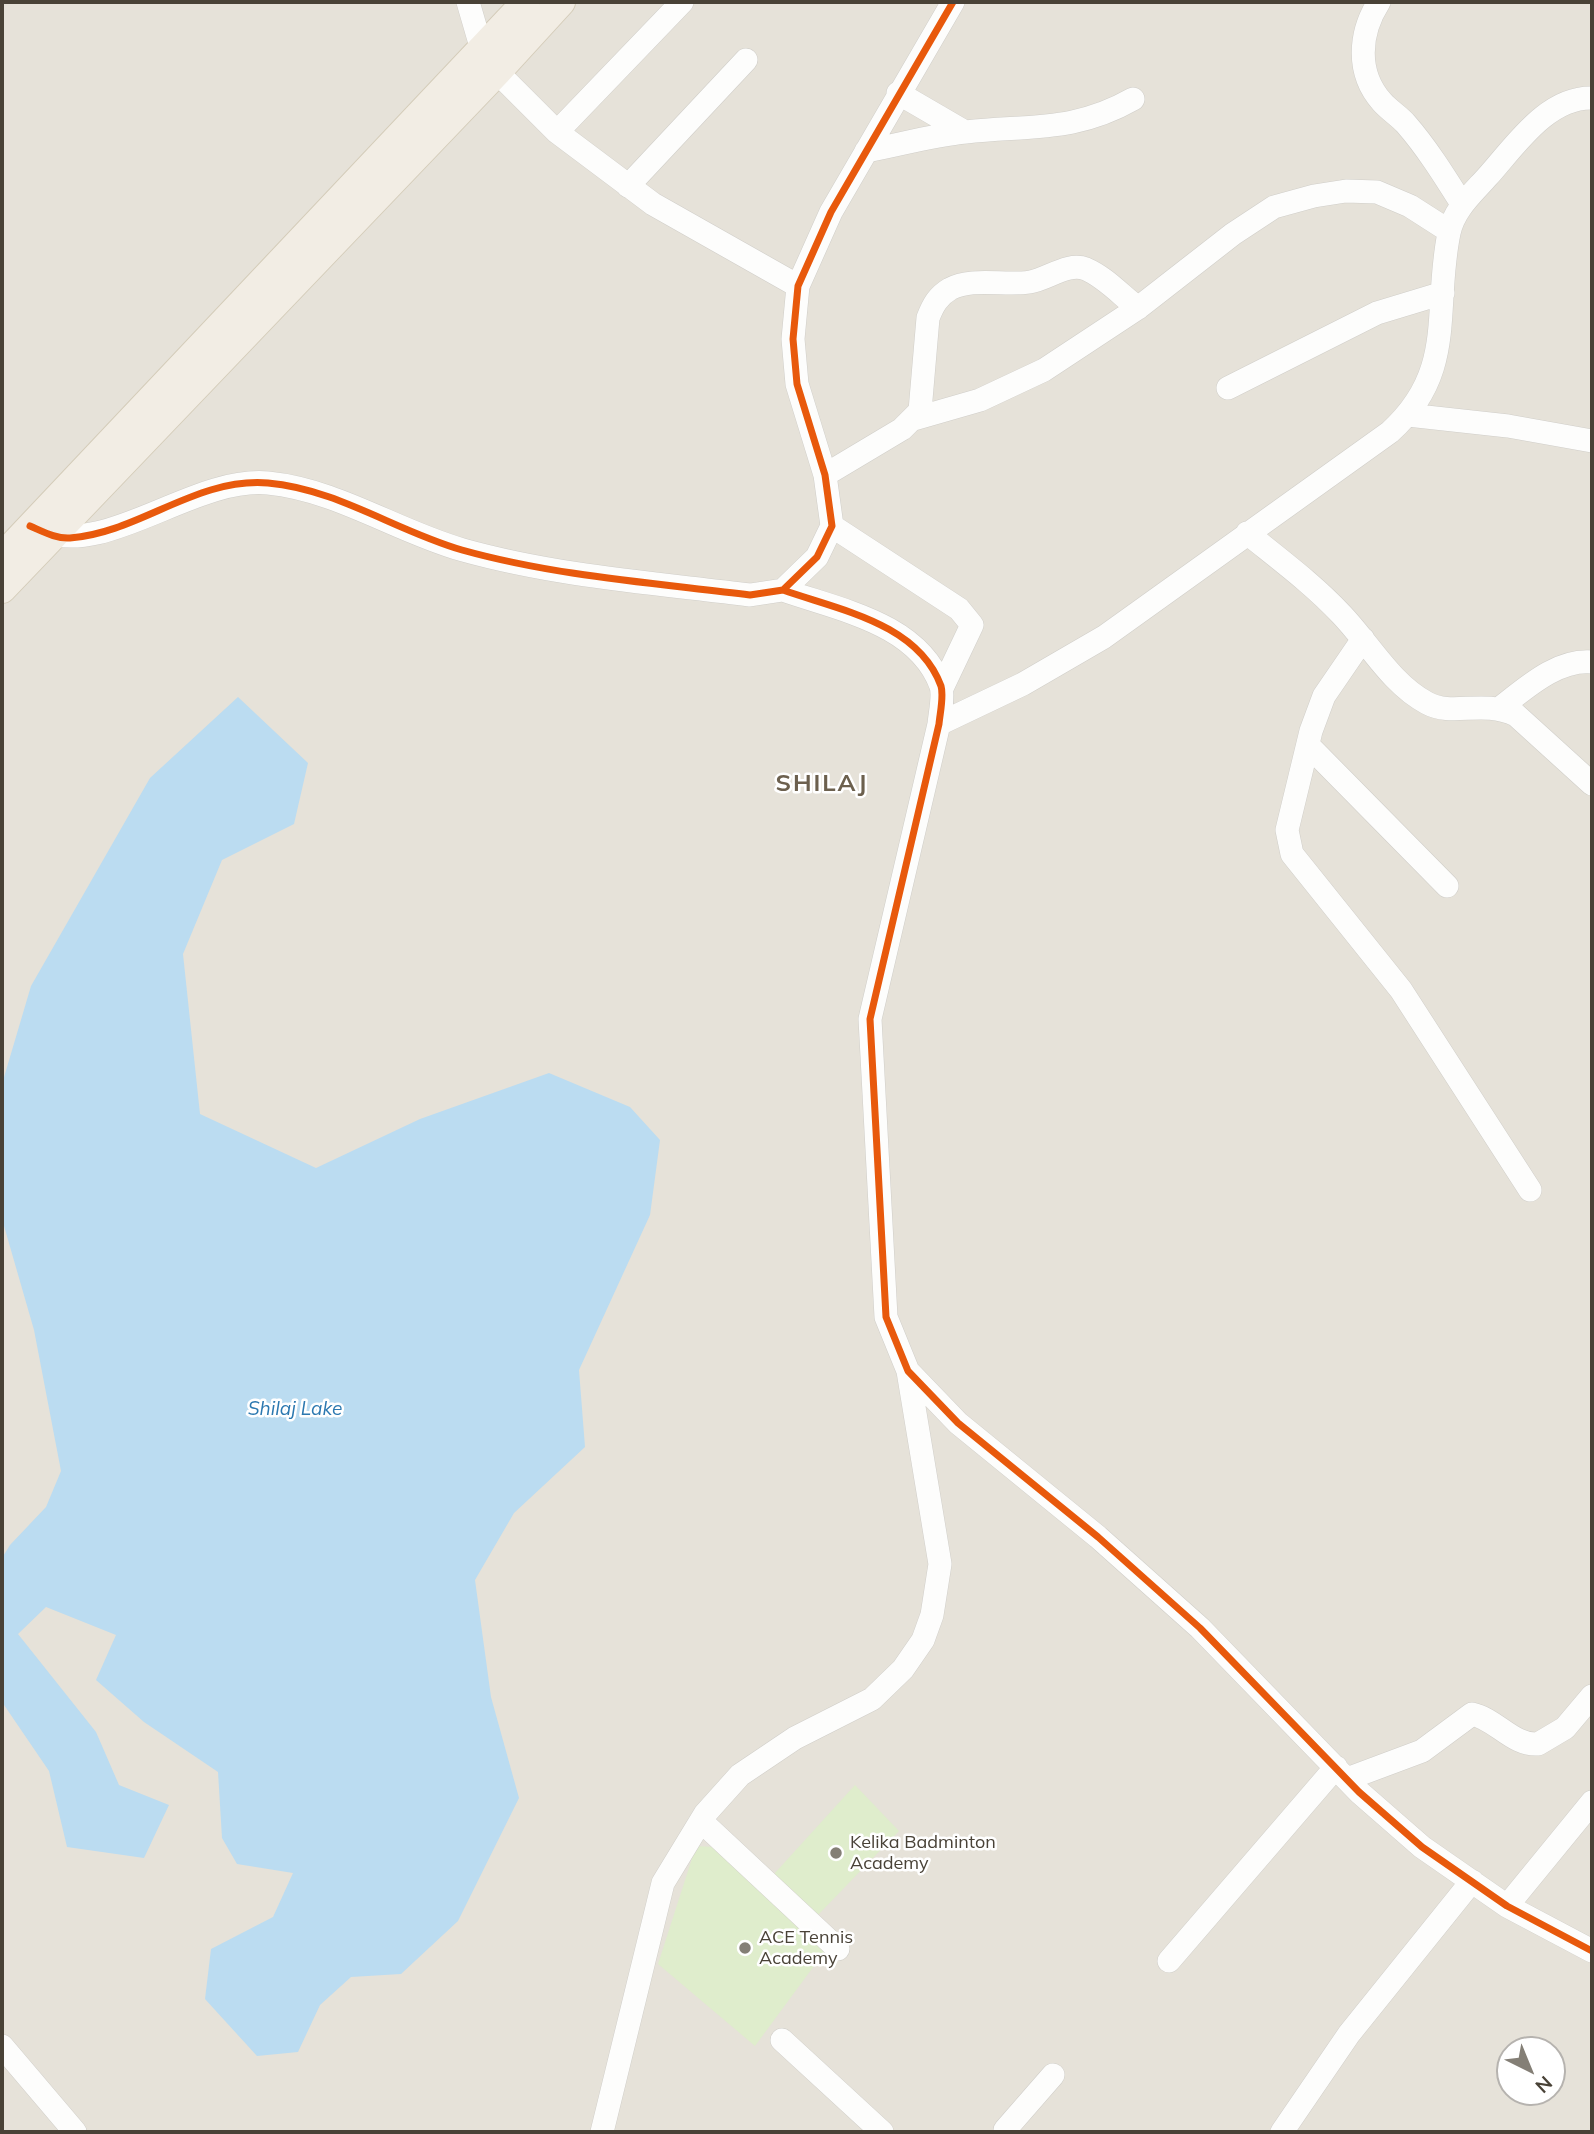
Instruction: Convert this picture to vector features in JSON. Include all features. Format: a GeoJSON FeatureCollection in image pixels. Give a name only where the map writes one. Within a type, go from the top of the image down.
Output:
{"type":"FeatureCollection","features":[{"type":"Feature","properties":{"kind":"main road"},"geometry":{"type":"LineString","coordinates":[[489,61],[526,2]]}},
{"type":"Feature","properties":{"kind":"main road"},"geometry":{"type":"LineString","coordinates":[[3,576],[41,531],[489,61],[561,2]]}},
{"type":"Feature","properties":{"kind":"street"},"geometry":{"type":"LineString","coordinates":[[468,2],[489,61],[557,132],[653,204],[798,286]]}},
{"type":"Feature","properties":{"kind":"street"},"geometry":{"type":"LineString","coordinates":[[557,132],[682,2]]}},
{"type":"Feature","properties":{"kind":"street"},"geometry":{"type":"LineString","coordinates":[[783,590],[817,556],[832,526],[825,475],[797,384],[793,339],[798,286],[831,212],[953,2]]}},
{"type":"Feature","properties":{"kind":"street"},"geometry":{"type":"LineString","coordinates":[[1372,5],[1362,47],[1366,74],[1380,100],[1406,124],[1462,204]]}},
{"type":"Feature","properties":{"kind":"street"},"geometry":{"type":"LineString","coordinates":[[628,186],[746,60]]}},
{"type":"Feature","properties":{"kind":"street"},"geometry":{"type":"LineString","coordinates":[[898,93],[965,132]]}},
{"type":"Feature","properties":{"kind":"street"},"geometry":{"type":"LineString","coordinates":[[939,724],[1023,684],[1104,637],[1390,432],[1408,415],[1426,388],[1437,358],[1449,231],[1462,204],[1520,137],[1552,112],[1583,98],[1592,98]]}},
{"type":"Feature","properties":{"kind":"street"},"geometry":{"type":"LineString","coordinates":[[866,151],[965,132],[1083,122],[1106,114],[1133,99]]}},
{"type":"Feature","properties":{"kind":"street"},"geometry":{"type":"LineString","coordinates":[[825,475],[914,419],[1008,388],[1044,370],[1138,308],[1233,234],[1274,207],[1346,191],[1377,192],[1410,206],[1449,231]]}},
{"type":"Feature","properties":{"kind":"street"},"geometry":{"type":"LineString","coordinates":[[914,419],[922,400],[928,318],[934,304],[951,288],[964,284],[1010,285],[1034,281],[1073,267],[1085,269],[1138,308]]}},
{"type":"Feature","properties":{"kind":"street"},"geometry":{"type":"LineString","coordinates":[[1228,388],[1365,319],[1443,293]]}},
{"type":"Feature","properties":{"kind":"street"},"geometry":{"type":"LineString","coordinates":[[1408,415],[1508,426],[1592,441]]}},
{"type":"Feature","properties":{"kind":"street"},"geometry":{"type":"LineString","coordinates":[[41,531],[68,538],[114,528],[207,490],[265,483],[312,490],[459,549],[524,566],[750,595],[783,590],[891,629],[922,652],[942,688]]}},
{"type":"Feature","properties":{"kind":"street"},"geometry":{"type":"LineString","coordinates":[[609,2131],[663,1883],[701,1821],[740,1775],[795,1738],[872,1699],[903,1669],[923,1640],[932,1615],[940,1564],[908,1371],[886,1317],[870,1019],[939,724],[942,688],[972,625],[959,609],[832,526]]}},
{"type":"Feature","properties":{"kind":"street"},"geometry":{"type":"LineString","coordinates":[[1247,533],[1340,613],[1410,693],[1430,705],[1455,709],[1480,706],[1500,708],[1516,715],[1592,784]]}},
{"type":"Feature","properties":{"kind":"street"},"geometry":{"type":"LineString","coordinates":[[1363,639],[1324,696],[1308,745],[1287,830],[1292,854],[1414,1009],[1530,1190]]}},
{"type":"Feature","properties":{"kind":"street"},"geometry":{"type":"LineString","coordinates":[[1500,708],[1536,681],[1561,668],[1592,662]]}},
{"type":"Feature","properties":{"kind":"street"},"geometry":{"type":"LineString","coordinates":[[1308,745],[1447,886]]}},
{"type":"Feature","properties":{"kind":"street"},"geometry":{"type":"LineString","coordinates":[[908,1371],[958,1423],[1098,1537],[1200,1628],[1341,1773],[1422,1847],[1507,1906],[1592,1951]]}},
{"type":"Feature","properties":{"kind":"street"},"geometry":{"type":"LineString","coordinates":[[1169,1961],[1341,1773],[1422,1751],[1472,1714],[1484,1717],[1520,1741],[1538,1744],[1565,1728],[1592,1696]]}},
{"type":"Feature","properties":{"kind":"street"},"geometry":{"type":"LineString","coordinates":[[1507,1906],[1592,1802]]}},
{"type":"Feature","properties":{"kind":"street"},"geometry":{"type":"LineString","coordinates":[[701,1821],[838,1949]]}},
{"type":"Feature","properties":{"kind":"street"},"geometry":{"type":"LineString","coordinates":[[1282,2132],[1349,2034],[1472,1881]]}},
{"type":"Feature","properties":{"kind":"street"},"geometry":{"type":"LineString","coordinates":[[782,2040],[882,2132]]}},
{"type":"Feature","properties":{"kind":"street"},"geometry":{"type":"LineString","coordinates":[[2,2046],[75,2132]]}},
{"type":"Feature","properties":{"kind":"street"},"geometry":{"type":"LineString","coordinates":[[1005,2131],[1053,2075]]}},
{"type":"Feature","properties":{"kind":"shaded area","name":"SHILAJ"},"geometry":{"type":"Polygon","coordinates":[[[2,2],[1592,2],[1592,2132],[2,2132],[2,2]]]}},
{"type":"Feature","properties":{"kind":"green space","name":"Kelika Badminton Academy"},"geometry":{"type":"Polygon","coordinates":[[[855,1785],[899,1831],[818,1915],[774,1874],[855,1785]]]}},
{"type":"Feature","properties":{"kind":"green space","name":"ACE Tennis Academy"},"geometry":{"type":"Polygon","coordinates":[[[696,1846],[733,1848],[825,1951],[755,2046],[658,1964],[696,1846]]]}},
{"type":"Feature","properties":{"kind":"water","name":"Shilaj Lake"},"geometry":{"type":"Polygon","coordinates":[[[238,697],[308,763],[294,824],[222,860],[183,954],[200,1114],[316,1168],[420,1119],[549,1073],[630,1107],[660,1140],[650,1215],[579,1370],[585,1447],[514,1513],[475,1580],[491,1697],[519,1798],[458,1921],[401,1974],[351,1977],[320,2005],[298,2052],[257,2056],[205,1999],[211,1949],[273,1917],[293,1873],[237,1864],[222,1838],[218,1772],[144,1722],[96,1680],[116,1635],[46,1607],[18,1634],[96,1732],[119,1785],[169,1805],[144,1858],[67,1847],[49,1771],[2,1702],[2,1558],[10,1545],[46,1507],[61,1471],[34,1330],[2,1219],[2,1084],[31,986],[150,778],[238,697]]]}},
{"type":"Feature","properties":{"kind":"cycle path"},"geometry":{"type":"LineString","coordinates":[[30,526],[65,538],[95,534],[216,488],[242,483],[268,483],[318,493],[438,542],[497,559],[605,578],[750,595],[783,590],[817,557],[832,526],[825,475],[797,384],[793,339],[798,286],[831,212],[953,2]]}},
{"type":"Feature","properties":{"kind":"cycle path"},"geometry":{"type":"LineString","coordinates":[[783,590],[852,613],[896,633],[914,647],[930,665],[942,690],[939,724],[870,1019],[886,1317],[908,1371],[958,1423],[1098,1537],[1200,1628],[1359,1792],[1422,1847],[1507,1906],[1592,1951]]}},
{"type":"Feature","properties":{"kind":"place","name":"Kelika Badminton Academy"},"geometry":{"type":"Point","coordinates":[836,1853]}},
{"type":"Feature","properties":{"kind":"place","name":"ACE Tennis Academy"},"geometry":{"type":"Point","coordinates":[745,1948]}},
{"type":"Feature","properties":{"kind":"district","name":"SHILAJ"},"geometry":{"type":"Point","coordinates":[822,784]}}]}
